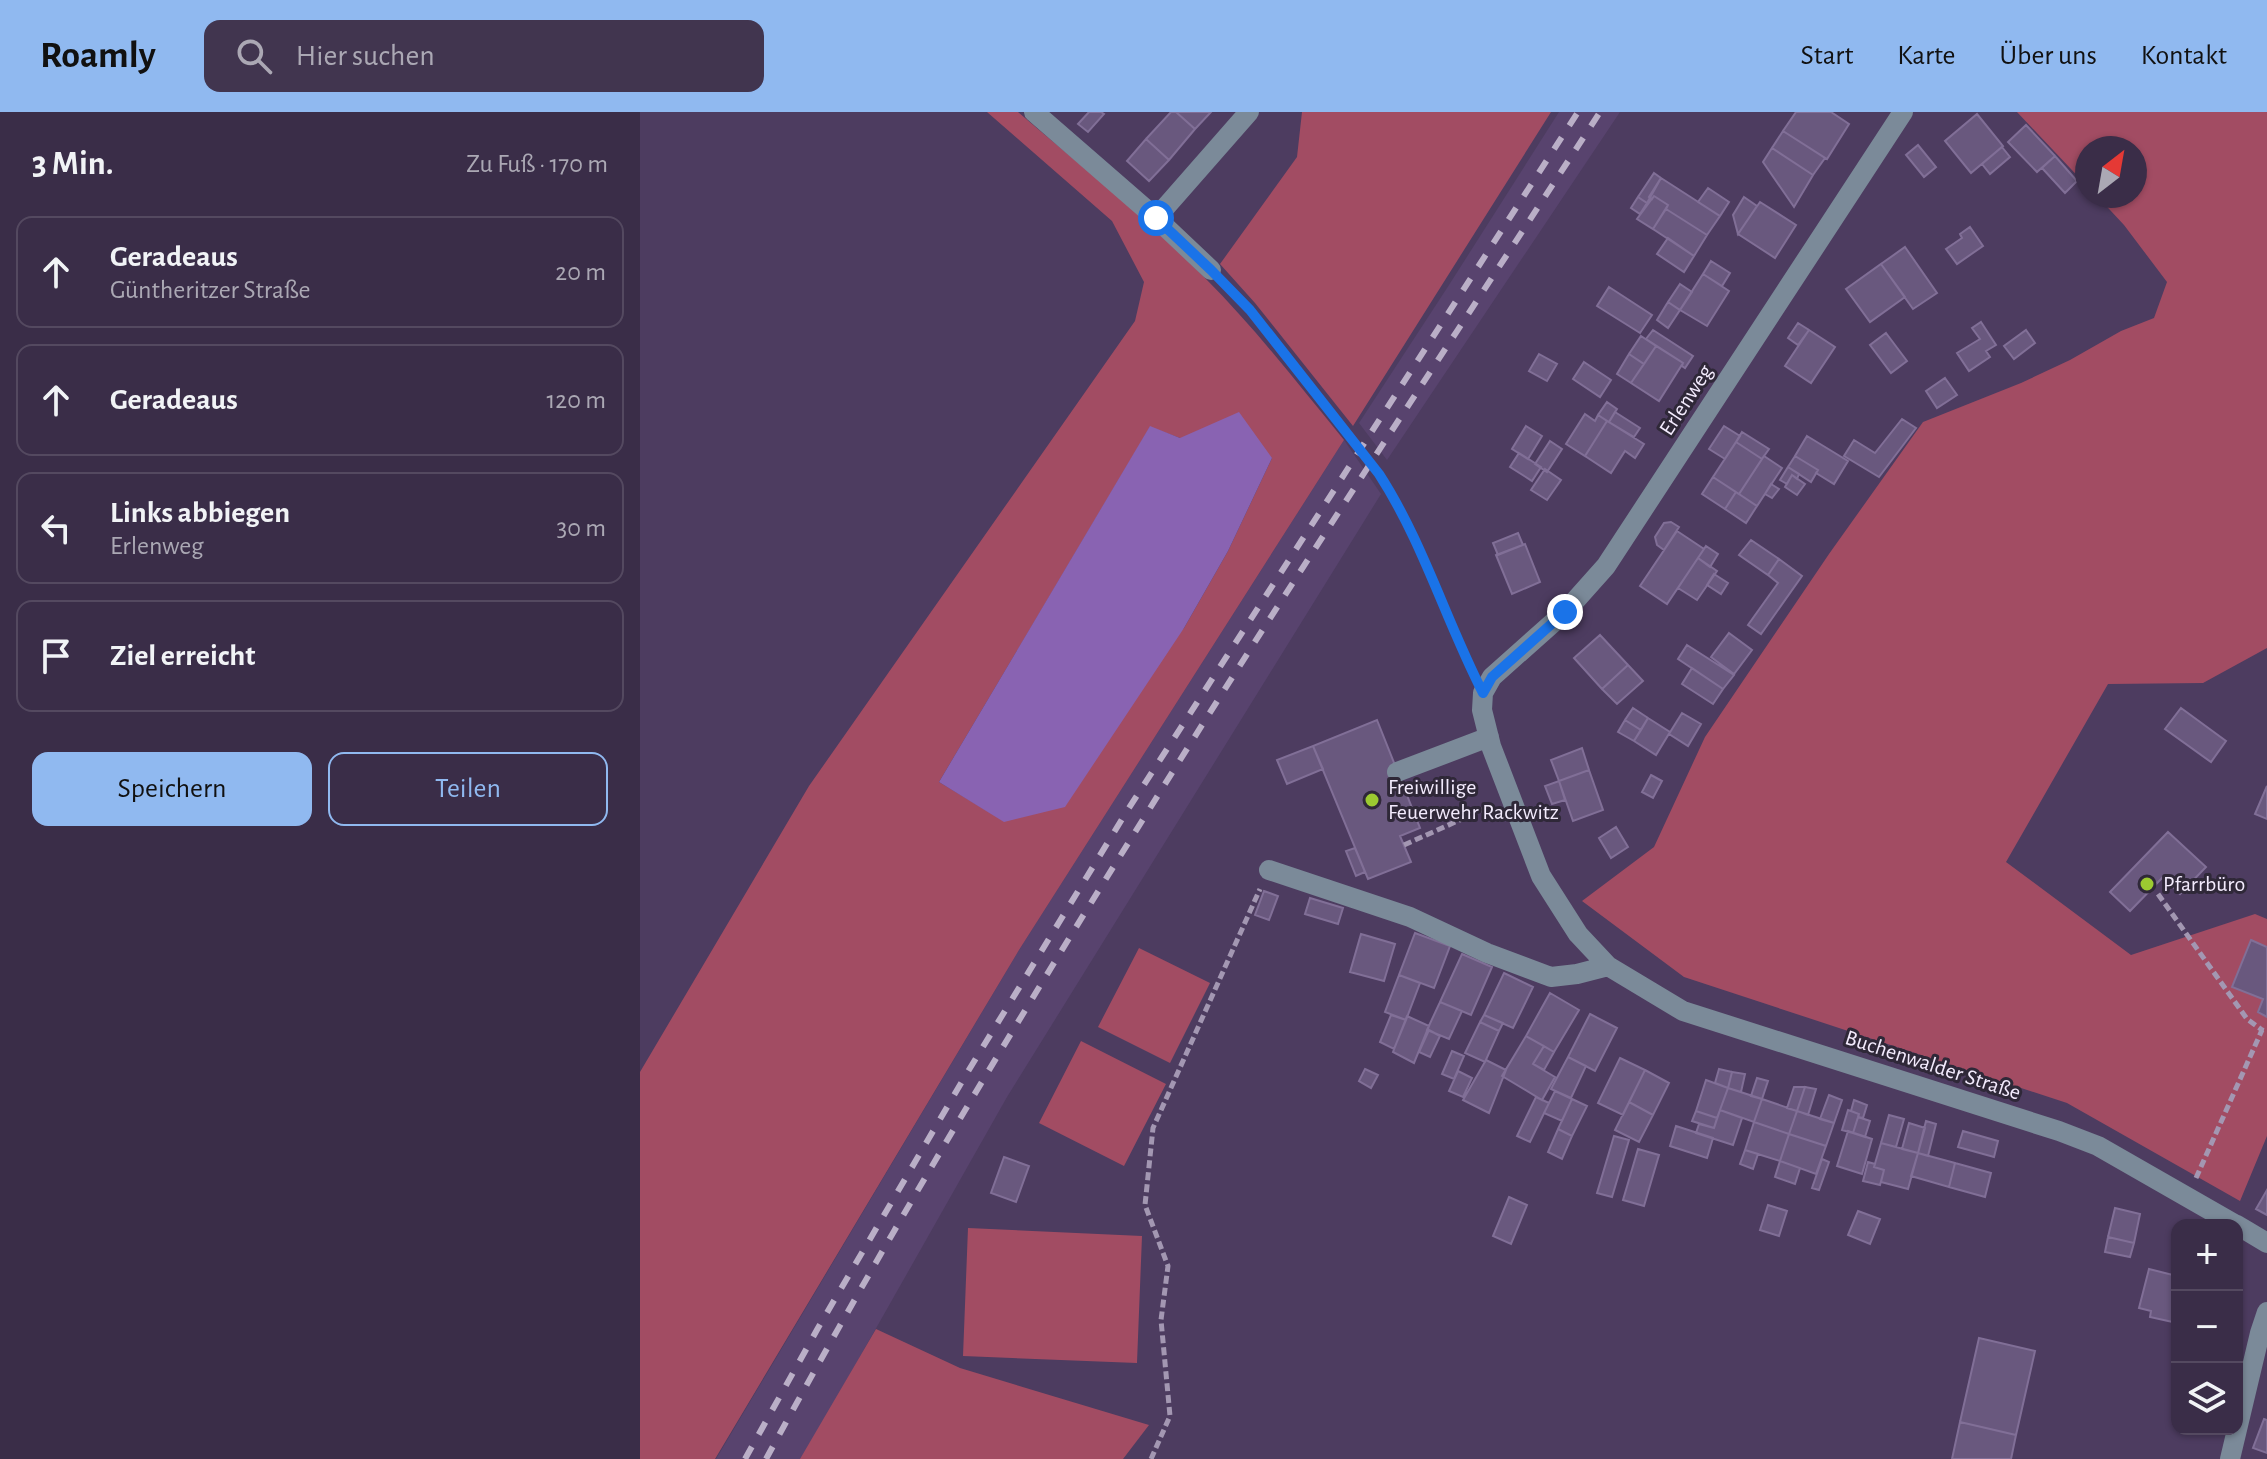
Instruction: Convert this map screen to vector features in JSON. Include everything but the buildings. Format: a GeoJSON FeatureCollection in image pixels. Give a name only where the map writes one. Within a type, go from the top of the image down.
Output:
{"type":"FeatureCollection","features":[{"type":"Feature","properties":{"kind":"street"},"geometry":{"type":"LineString","coordinates":[[1034,112],[1211,270]]}},
{"type":"Feature","properties":{"kind":"street"},"geometry":{"type":"LineString","coordinates":[[1156,218],[1249,112]]}},
{"type":"Feature","properties":{"kind":"street","name":"Erlenweg"},"geometry":{"type":"LineString","coordinates":[[1483,693],[1492,677],[1565,612],[1606,566],[1903,112]]}},
{"type":"Feature","properties":{"kind":"street","name":"Buchenwalder Straße"},"geometry":{"type":"LineString","coordinates":[[1483,693],[1482,710],[1489,737],[1541,876],[1578,934],[1608,966],[1683,1011],[2098,1146],[2227,1219]]}},
{"type":"Feature","properties":{"kind":"street"},"geometry":{"type":"LineString","coordinates":[[1397,772],[1489,737]]}},
{"type":"Feature","properties":{"kind":"street"},"geometry":{"type":"LineString","coordinates":[[1269,870],[1410,917],[1487,953],[1551,977],[1608,966]]}},
{"type":"Feature","properties":{"kind":"street","name":"Buchenwalder Straße"},"geometry":{"type":"LineString","coordinates":[[2243,1229],[2267,1243]]}},
{"type":"Feature","properties":{"kind":"street"},"geometry":{"type":"LineString","coordinates":[[2230,1459],[2267,1312]]}},
{"type":"Feature","properties":{"kind":"path"},"geometry":{"type":"LineString","coordinates":[[1211,270],[1250,310],[1397,501],[1483,693]]}},
{"type":"Feature","properties":{"kind":"path"},"geometry":{"type":"LineString","coordinates":[[1404,845],[1510,797]]}},
{"type":"Feature","properties":{"kind":"path"},"geometry":{"type":"LineString","coordinates":[[1151,1459],[1170,1416],[1161,1320],[1168,1266],[1145,1205],[1153,1128],[1269,870]]}},
{"type":"Feature","properties":{"kind":"path"},"geometry":{"type":"LineString","coordinates":[[2158,894],[2247,1019],[2265,1030],[2188,1196]]}},
{"type":"Feature","properties":{"kind":"shaded area"},"geometry":{"type":"Polygon","coordinates":[[[987,112],[1018,112],[1160,234],[1241,317],[1344,440],[1019,950],[715,1459],[640,1459],[640,1072],[809,786],[1135,321],[1144,282],[1112,221],[987,112]],[[1150,427],[939,782],[1004,821],[1184,628],[1228,551],[1272,458],[1180,438],[1150,427]]]}},
{"type":"Feature","properties":{"kind":"shaded area"},"geometry":{"type":"Polygon","coordinates":[[[1302,112],[1551,112],[1353,426],[1220,264],[1297,157],[1302,112]]]}},
{"type":"Feature","properties":{"kind":"shaded area"},"geometry":{"type":"Polygon","coordinates":[[[1559,112],[1620,112],[1387,460],[1359,423],[1559,112]]]}},
{"type":"Feature","properties":{"kind":"shaded area"},"geometry":{"type":"Polygon","coordinates":[[[2017,112],[2267,112],[2267,648],[2203,683],[2108,684],[2006,862],[2131,955],[2255,914],[2267,919],[2267,1136],[2240,1201],[2067,1103],[1684,977],[1582,901],[1654,847],[1705,737],[1923,422],[2021,383],[2121,331],[2154,318],[2167,282],[2108,208],[2147,208],[2147,136],[2075,136],[2075,173],[2017,112]]]}},
{"type":"Feature","properties":{"kind":"shaded area"},"geometry":{"type":"Polygon","coordinates":[[[1239,412],[1272,458],[1228,551],[1184,628],[1065,807],[1004,822],[939,782],[1150,426],[1180,438],[1239,412]]]}},
{"type":"Feature","properties":{"kind":"shaded area"},"geometry":{"type":"Polygon","coordinates":[[[1344,440],[1381,494],[1007,1097],[802,1459],[716,1459],[1019,950],[1344,440]]]}},
{"type":"Feature","properties":{"kind":"shaded area"},"geometry":{"type":"Polygon","coordinates":[[[1139,948],[1210,983],[1170,1063],[1098,1027],[1139,948]]]}},
{"type":"Feature","properties":{"kind":"shaded area"},"geometry":{"type":"Polygon","coordinates":[[[1081,1041],[1166,1084],[1124,1166],[1039,1123],[1081,1041]]]}},
{"type":"Feature","properties":{"kind":"shaded area"},"geometry":{"type":"Polygon","coordinates":[[[968,1228],[1142,1236],[1137,1363],[963,1356],[968,1228]]]}},
{"type":"Feature","properties":{"kind":"shaded area"},"geometry":{"type":"Polygon","coordinates":[[[876,1329],[960,1368],[1149,1425],[1123,1459],[800,1459],[876,1329]]]}},
{"type":"Feature","properties":{"kind":"railway"},"geometry":{"type":"LineString","coordinates":[[745,1459],[967,1073],[1127,811],[1578,112]]}},
{"type":"Feature","properties":{"kind":"railway"},"geometry":{"type":"LineString","coordinates":[[766,1459],[902,1217],[1093,900],[1254,643],[1600,112]]}},
{"type":"Feature","properties":{"kind":"place","name":"Freiwillige Feuerwehr Rackwitz"},"geometry":{"type":"Point","coordinates":[1372,800]}},
{"type":"Feature","properties":{"kind":"place","name":"Pfarrbüro"},"geometry":{"type":"Point","coordinates":[2147,884]}},
{"type":"Feature","properties":{"kind":"route"},"geometry":{"type":"LineString","coordinates":[[1156,218],[1250,310],[1379,474],[1397,501],[1483,693],[1492,677],[1565,612]]}}]}
